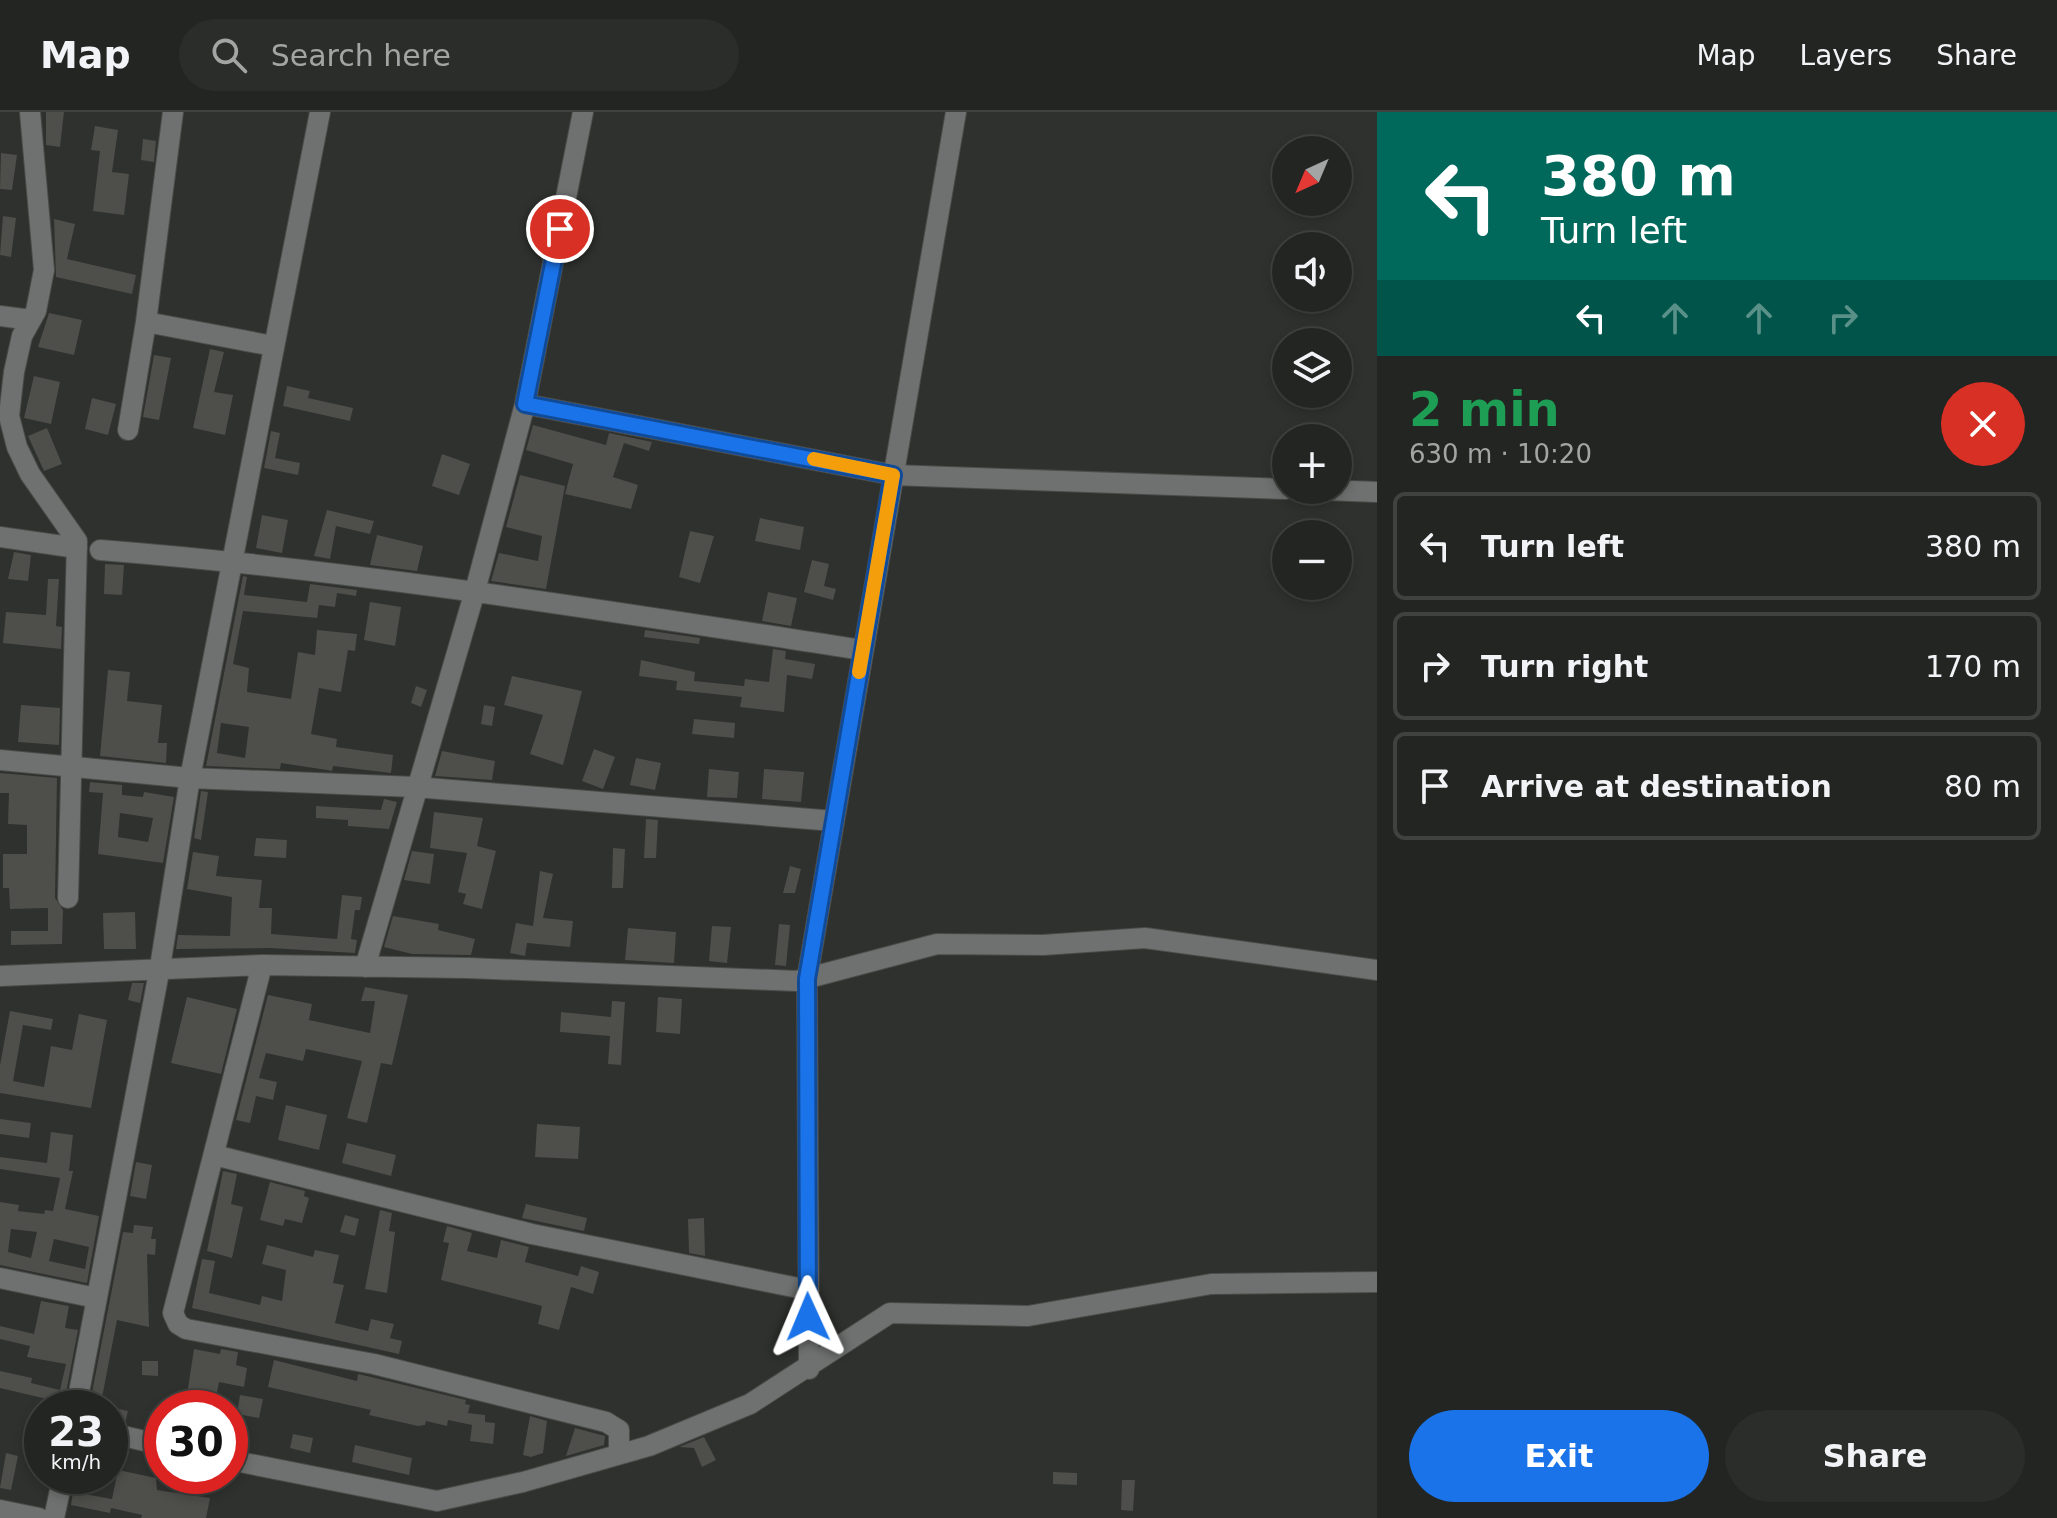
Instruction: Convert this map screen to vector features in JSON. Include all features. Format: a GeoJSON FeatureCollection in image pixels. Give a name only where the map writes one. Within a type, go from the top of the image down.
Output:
{"type":"FeatureCollection","features":[{"type":"Feature","properties":{"kind":"street"},"geometry":{"type":"LineString","coordinates":[[30,112],[44,270],[31,320],[22,336],[9,416],[17,447],[30,474],[74,533],[77,548],[68,898]]}},
{"type":"Feature","properties":{"kind":"street"},"geometry":{"type":"LineString","coordinates":[[128,430],[146,322],[173,112]]}},
{"type":"Feature","properties":{"kind":"street"},"geometry":{"type":"LineString","coordinates":[[79,1390],[160,967],[190,778],[231,560],[320,112]]}},
{"type":"Feature","properties":{"kind":"street"},"geometry":{"type":"LineString","coordinates":[[365,967],[415,787],[475,591],[525,404],[583,112]]}},
{"type":"Feature","properties":{"kind":"street"},"geometry":{"type":"LineString","coordinates":[[809,1369],[807,979],[956,112]]}},
{"type":"Feature","properties":{"kind":"street"},"geometry":{"type":"LineString","coordinates":[[0,316],[31,320]]}},
{"type":"Feature","properties":{"kind":"street"},"geometry":{"type":"LineString","coordinates":[[146,322],[273,346]]}},
{"type":"Feature","properties":{"kind":"street"},"geometry":{"type":"LineString","coordinates":[[525,404],[893,475],[1272,489]]}},
{"type":"Feature","properties":{"kind":"street"},"geometry":{"type":"LineString","coordinates":[[1352,491],[1377,492]]}},
{"type":"Feature","properties":{"kind":"street"},"geometry":{"type":"LineString","coordinates":[[0,537],[77,548]]}},
{"type":"Feature","properties":{"kind":"street"},"geometry":{"type":"LineString","coordinates":[[100,550],[231,560],[475,591],[863,650]]}},
{"type":"Feature","properties":{"kind":"street"},"geometry":{"type":"LineString","coordinates":[[0,760],[190,778],[415,787],[834,821]]}},
{"type":"Feature","properties":{"kind":"street"},"geometry":{"type":"LineString","coordinates":[[0,976],[262,965],[807,979],[937,944],[1043,945],[1145,938],[1377,970]]}},
{"type":"Feature","properties":{"kind":"street"},"geometry":{"type":"LineString","coordinates":[[262,965],[173,1313],[178,1324],[186,1329],[374,1364],[606,1422],[619,1430],[619,1454]]}},
{"type":"Feature","properties":{"kind":"street"},"geometry":{"type":"LineString","coordinates":[[214,1155],[532,1234],[808,1290]]}},
{"type":"Feature","properties":{"kind":"street"},"geometry":{"type":"LineString","coordinates":[[0,1278],[96,1298]]}},
{"type":"Feature","properties":{"kind":"street"},"geometry":{"type":"LineString","coordinates":[[248,1464],[437,1501],[523,1482],[619,1454],[750,1404],[809,1369],[890,1313],[1028,1316],[1211,1284],[1377,1282]]}},
{"type":"Feature","properties":{"kind":"street"},"geometry":{"type":"LineString","coordinates":[[54,1518],[59,1494]]}},
{"type":"Feature","properties":{"kind":"street"},"geometry":{"type":"LineString","coordinates":[[0,1510],[39,1518]]}},
{"type":"Feature","properties":{"kind":"building"},"geometry":{"type":"Polygon","coordinates":[[[46,112],[64,112],[60,147],[46,145],[46,112]]]}},
{"type":"Feature","properties":{"kind":"building"},"geometry":{"type":"Polygon","coordinates":[[[95,126],[118,130],[112,172],[129,174],[124,215],[93,211],[100,151],[91,150],[95,126]]]}},
{"type":"Feature","properties":{"kind":"building"},"geometry":{"type":"Polygon","coordinates":[[[143,139],[156,141],[154,162],[141,160],[143,139]]]}},
{"type":"Feature","properties":{"kind":"building"},"geometry":{"type":"Polygon","coordinates":[[[1,153],[17,155],[12,190],[0,189],[1,153]]]}},
{"type":"Feature","properties":{"kind":"building"},"geometry":{"type":"Polygon","coordinates":[[[3,216],[16,218],[11,257],[0,255],[3,216]]]}},
{"type":"Feature","properties":{"kind":"building"},"geometry":{"type":"Polygon","coordinates":[[[54,219],[75,224],[67,259],[136,275],[132,294],[56,277],[54,219]]]}},
{"type":"Feature","properties":{"kind":"building"},"geometry":{"type":"Polygon","coordinates":[[[49,313],[82,320],[74,355],[38,347],[49,313]]]}},
{"type":"Feature","properties":{"kind":"building"},"geometry":{"type":"Polygon","coordinates":[[[210,349],[224,352],[214,392],[233,395],[225,435],[193,428],[210,349]]]}},
{"type":"Feature","properties":{"kind":"building"},"geometry":{"type":"Polygon","coordinates":[[[154,355],[171,358],[159,420],[143,417],[154,355]]]}},
{"type":"Feature","properties":{"kind":"building"},"geometry":{"type":"Polygon","coordinates":[[[34,376],[60,382],[51,424],[24,418],[34,376]]]}},
{"type":"Feature","properties":{"kind":"building"},"geometry":{"type":"Polygon","coordinates":[[[287,386],[310,391],[308,398],[353,408],[350,421],[283,406],[287,386]]]}},
{"type":"Feature","properties":{"kind":"building"},"geometry":{"type":"Polygon","coordinates":[[[92,398],[116,404],[108,435],[85,429],[92,398]]]}},
{"type":"Feature","properties":{"kind":"building"},"geometry":{"type":"Polygon","coordinates":[[[533,425],[606,445],[609,433],[652,442],[649,451],[624,443],[613,477],[638,485],[631,509],[565,494],[573,464],[526,450],[533,425]]]}},
{"type":"Feature","properties":{"kind":"building"},"geometry":{"type":"Polygon","coordinates":[[[47,428],[62,464],[44,471],[28,436],[47,428]]]}},
{"type":"Feature","properties":{"kind":"building"},"geometry":{"type":"Polygon","coordinates":[[[271,431],[280,433],[275,458],[300,463],[298,475],[264,468],[271,431]]]}},
{"type":"Feature","properties":{"kind":"building"},"geometry":{"type":"Polygon","coordinates":[[[442,454],[470,464],[459,495],[432,486],[442,454]]]}},
{"type":"Feature","properties":{"kind":"building"},"geometry":{"type":"Polygon","coordinates":[[[520,475],[565,486],[546,589],[491,581],[499,553],[538,561],[542,536],[506,527],[520,475]]]}},
{"type":"Feature","properties":{"kind":"building"},"geometry":{"type":"Polygon","coordinates":[[[327,510],[374,521],[370,534],[336,526],[330,559],[314,556],[327,510]]]}},
{"type":"Feature","properties":{"kind":"building"},"geometry":{"type":"Polygon","coordinates":[[[262,515],[288,520],[282,553],[256,548],[262,515]]]}},
{"type":"Feature","properties":{"kind":"building"},"geometry":{"type":"Polygon","coordinates":[[[760,518],[804,527],[800,550],[755,541],[760,518]]]}},
{"type":"Feature","properties":{"kind":"building"},"geometry":{"type":"Polygon","coordinates":[[[690,531],[714,536],[700,583],[679,577],[690,531]]]}},
{"type":"Feature","properties":{"kind":"building"},"geometry":{"type":"Polygon","coordinates":[[[377,535],[423,546],[417,571],[370,565],[377,535]]]}},
{"type":"Feature","properties":{"kind":"building"},"geometry":{"type":"Polygon","coordinates":[[[14,552],[31,555],[28,581],[8,579],[14,552]]]}},
{"type":"Feature","properties":{"kind":"building"},"geometry":{"type":"Polygon","coordinates":[[[812,560],[829,564],[824,586],[836,589],[833,600],[804,592],[812,560]]]}},
{"type":"Feature","properties":{"kind":"building"},"geometry":{"type":"Polygon","coordinates":[[[105,564],[124,565],[122,595],[104,594],[105,564]]]}},
{"type":"Feature","properties":{"kind":"building"},"geometry":{"type":"Polygon","coordinates":[[[243,576],[247,577],[244,595],[307,602],[310,584],[357,590],[356,596],[337,593],[335,607],[319,605],[317,618],[243,611],[233,664],[249,668],[247,692],[291,699],[298,652],[315,655],[317,630],[357,634],[355,651],[348,650],[341,692],[319,688],[311,734],[337,739],[336,747],[393,755],[391,773],[333,766],[332,771],[281,763],[280,769],[206,766],[243,576]],[[221,723],[217,753],[245,758],[249,727],[221,723]]]}},
{"type":"Feature","properties":{"kind":"building"},"geometry":{"type":"Polygon","coordinates":[[[48,579],[59,579],[56,626],[62,627],[61,649],[3,643],[6,612],[46,615],[48,579]]]}},
{"type":"Feature","properties":{"kind":"building"},"geometry":{"type":"Polygon","coordinates":[[[768,592],[797,598],[791,626],[762,621],[768,592]]]}},
{"type":"Feature","properties":{"kind":"building"},"geometry":{"type":"Polygon","coordinates":[[[370,602],[401,607],[395,646],[364,640],[370,602]]]}},
{"type":"Feature","properties":{"kind":"building"},"geometry":{"type":"Polygon","coordinates":[[[645,630],[700,638],[699,644],[644,637],[645,630]]]}},
{"type":"Feature","properties":{"kind":"building"},"geometry":{"type":"Polygon","coordinates":[[[773,649],[786,651],[785,659],[815,664],[812,679],[787,675],[784,712],[740,707],[742,697],[676,690],[677,681],[639,676],[641,660],[695,672],[694,681],[744,686],[745,679],[769,682],[773,649]]]}},
{"type":"Feature","properties":{"kind":"building"},"geometry":{"type":"Polygon","coordinates":[[[108,670],[130,672],[127,701],[162,705],[158,743],[167,743],[166,763],[100,756],[108,670]]]}},
{"type":"Feature","properties":{"kind":"building"},"geometry":{"type":"Polygon","coordinates":[[[512,676],[582,691],[563,765],[530,754],[543,715],[504,705],[512,676]]]}},
{"type":"Feature","properties":{"kind":"building"},"geometry":{"type":"Polygon","coordinates":[[[416,686],[427,690],[421,707],[411,703],[416,686]]]}},
{"type":"Feature","properties":{"kind":"building"},"geometry":{"type":"Polygon","coordinates":[[[21,705],[60,708],[59,745],[18,742],[21,705]]]}},
{"type":"Feature","properties":{"kind":"building"},"geometry":{"type":"Polygon","coordinates":[[[484,705],[495,707],[492,726],[481,724],[484,705]]]}},
{"type":"Feature","properties":{"kind":"building"},"geometry":{"type":"Polygon","coordinates":[[[694,719],[735,723],[734,738],[692,734],[694,719]]]}},
{"type":"Feature","properties":{"kind":"building"},"geometry":{"type":"Polygon","coordinates":[[[594,749],[615,757],[603,789],[582,781],[594,749]]]}},
{"type":"Feature","properties":{"kind":"building"},"geometry":{"type":"Polygon","coordinates":[[[442,751],[495,761],[492,780],[435,776],[442,751]]]}},
{"type":"Feature","properties":{"kind":"building"},"geometry":{"type":"Polygon","coordinates":[[[636,758],[661,763],[655,790],[630,785],[636,758]]]}},
{"type":"Feature","properties":{"kind":"building"},"geometry":{"type":"Polygon","coordinates":[[[709,769],[739,772],[737,798],[707,797],[709,769]]]}},
{"type":"Feature","properties":{"kind":"building"},"geometry":{"type":"Polygon","coordinates":[[[764,769],[804,772],[801,802],[762,799],[764,769]]]}},
{"type":"Feature","properties":{"kind":"building"},"geometry":{"type":"Polygon","coordinates":[[[0,773],[57,778],[55,898],[63,910],[62,944],[11,945],[11,931],[48,931],[48,908],[10,909],[9,888],[3,888],[3,854],[27,854],[27,825],[8,824],[9,793],[0,793],[0,773]]]}},
{"type":"Feature","properties":{"kind":"building"},"geometry":{"type":"Polygon","coordinates":[[[90,782],[122,785],[122,795],[143,797],[144,792],[174,797],[163,863],[98,854],[103,793],[89,792],[90,782]],[[120,813],[118,837],[148,842],[153,818],[120,813]]]}},
{"type":"Feature","properties":{"kind":"building"},"geometry":{"type":"Polygon","coordinates":[[[201,791],[208,792],[201,840],[194,838],[201,791]]]}},
{"type":"Feature","properties":{"kind":"building"},"geometry":{"type":"Polygon","coordinates":[[[384,799],[397,802],[389,829],[348,826],[348,820],[316,818],[316,806],[381,810],[384,799]]]}},
{"type":"Feature","properties":{"kind":"building"},"geometry":{"type":"Polygon","coordinates":[[[434,812],[483,818],[477,846],[496,851],[482,909],[463,904],[466,894],[458,892],[467,853],[430,848],[434,812]]]}},
{"type":"Feature","properties":{"kind":"building"},"geometry":{"type":"Polygon","coordinates":[[[646,819],[658,820],[656,858],[644,858],[646,819]]]}},
{"type":"Feature","properties":{"kind":"building"},"geometry":{"type":"Polygon","coordinates":[[[256,838],[287,840],[286,858],[254,856],[256,838]]]}},
{"type":"Feature","properties":{"kind":"building"},"geometry":{"type":"Polygon","coordinates":[[[613,848],[625,849],[623,888],[612,888],[613,848]]]}},
{"type":"Feature","properties":{"kind":"building"},"geometry":{"type":"Polygon","coordinates":[[[412,851],[434,854],[430,884],[404,880],[412,851]]]}},
{"type":"Feature","properties":{"kind":"building"},"geometry":{"type":"Polygon","coordinates":[[[193,852],[219,856],[216,876],[262,880],[259,908],[272,908],[271,934],[337,939],[342,895],[362,897],[360,910],[355,910],[351,939],[357,940],[355,953],[270,948],[176,949],[178,935],[230,936],[232,897],[187,889],[193,852]]]}},
{"type":"Feature","properties":{"kind":"building"},"geometry":{"type":"Polygon","coordinates":[[[790,866],[801,869],[795,893],[783,893],[790,866]]]}},
{"type":"Feature","properties":{"kind":"building"},"geometry":{"type":"Polygon","coordinates":[[[540,871],[553,874],[543,918],[573,921],[570,947],[527,943],[525,956],[510,953],[516,923],[533,926],[540,871]]]}},
{"type":"Feature","properties":{"kind":"building"},"geometry":{"type":"Polygon","coordinates":[[[135,912],[136,949],[104,949],[103,913],[135,912]]]}},
{"type":"Feature","properties":{"kind":"building"},"geometry":{"type":"Polygon","coordinates":[[[393,916],[439,924],[438,930],[475,939],[471,955],[412,954],[384,947],[393,916]]]}},
{"type":"Feature","properties":{"kind":"building"},"geometry":{"type":"Polygon","coordinates":[[[779,924],[790,925],[786,966],[775,965],[779,924]]]}},
{"type":"Feature","properties":{"kind":"building"},"geometry":{"type":"Polygon","coordinates":[[[712,926],[731,927],[727,963],[709,961],[712,926]]]}},
{"type":"Feature","properties":{"kind":"building"},"geometry":{"type":"Polygon","coordinates":[[[628,928],[676,932],[674,963],[625,960],[628,928]]]}},
{"type":"Feature","properties":{"kind":"building"},"geometry":{"type":"Polygon","coordinates":[[[132,983],[144,983],[140,1003],[128,1000],[132,983]]]}},
{"type":"Feature","properties":{"kind":"building"},"geometry":{"type":"Polygon","coordinates":[[[365,987],[408,995],[392,1065],[381,1063],[367,1123],[347,1118],[362,1061],[306,1049],[303,1061],[266,1053],[259,1078],[277,1082],[273,1100],[256,1096],[250,1123],[236,1120],[268,995],[312,1004],[309,1020],[370,1033],[375,1001],[361,1001],[365,987]]]}},
{"type":"Feature","properties":{"kind":"building"},"geometry":{"type":"Polygon","coordinates":[[[187,997],[237,1009],[221,1074],[171,1063],[187,997]]]}},
{"type":"Feature","properties":{"kind":"building"},"geometry":{"type":"Polygon","coordinates":[[[658,997],[682,999],[680,1034],[656,1032],[658,997]]]}},
{"type":"Feature","properties":{"kind":"building"},"geometry":{"type":"Polygon","coordinates":[[[612,1001],[625,1002],[621,1065],[608,1064],[610,1036],[560,1032],[561,1012],[611,1017],[612,1001]]]}},
{"type":"Feature","properties":{"kind":"building"},"geometry":{"type":"Polygon","coordinates":[[[10,1011],[53,1019],[51,1030],[23,1025],[13,1081],[44,1087],[51,1046],[72,1050],[79,1014],[107,1020],[91,1108],[0,1093],[0,1065],[10,1011]]]}},
{"type":"Feature","properties":{"kind":"building"},"geometry":{"type":"Polygon","coordinates":[[[286,1105],[327,1115],[319,1150],[278,1140],[286,1105]]]}},
{"type":"Feature","properties":{"kind":"building"},"geometry":{"type":"Polygon","coordinates":[[[0,1119],[31,1123],[29,1138],[0,1134],[0,1119]]]}},
{"type":"Feature","properties":{"kind":"building"},"geometry":{"type":"Polygon","coordinates":[[[537,1124],[580,1127],[578,1159],[535,1157],[537,1124]]]}},
{"type":"Feature","properties":{"kind":"building"},"geometry":{"type":"Polygon","coordinates":[[[51,1132],[73,1135],[69,1171],[73,1171],[65,1209],[99,1216],[87,1283],[0,1265],[0,1202],[19,1205],[18,1211],[44,1214],[45,1210],[53,1211],[60,1178],[0,1169],[0,1157],[47,1163],[51,1132]],[[11,1229],[8,1252],[31,1258],[37,1232],[11,1229]],[[54,1239],[49,1261],[85,1269],[89,1247],[54,1239]]]}},
{"type":"Feature","properties":{"kind":"building"},"geometry":{"type":"Polygon","coordinates":[[[347,1143],[396,1155],[391,1176],[342,1163],[347,1143]]]}},
{"type":"Feature","properties":{"kind":"building"},"geometry":{"type":"Polygon","coordinates":[[[136,1162],[152,1165],[146,1199],[130,1196],[136,1162]]]}},
{"type":"Feature","properties":{"kind":"building"},"geometry":{"type":"Polygon","coordinates":[[[223,1171],[237,1174],[231,1204],[243,1207],[232,1258],[207,1251],[223,1171]]]}},
{"type":"Feature","properties":{"kind":"building"},"geometry":{"type":"Polygon","coordinates":[[[270,1182],[305,1191],[304,1196],[309,1198],[302,1223],[285,1219],[283,1226],[260,1220],[270,1182]]]}},
{"type":"Feature","properties":{"kind":"building"},"geometry":{"type":"Polygon","coordinates":[[[526,1204],[587,1218],[584,1231],[522,1218],[526,1204]]]}},
{"type":"Feature","properties":{"kind":"building"},"geometry":{"type":"Polygon","coordinates":[[[380,1210],[392,1213],[389,1231],[395,1232],[387,1293],[365,1289],[380,1210]]]}},
{"type":"Feature","properties":{"kind":"building"},"geometry":{"type":"Polygon","coordinates":[[[345,1215],[359,1219],[355,1236],[340,1232],[345,1215]]]}},
{"type":"Feature","properties":{"kind":"building"},"geometry":{"type":"Polygon","coordinates":[[[704,1218],[705,1256],[689,1253],[688,1219],[704,1218]]]}},
{"type":"Feature","properties":{"kind":"building"},"geometry":{"type":"Polygon","coordinates":[[[134,1225],[153,1227],[151,1239],[156,1239],[155,1255],[147,1254],[149,1327],[117,1320],[103,1390],[92,1390],[123,1232],[133,1233],[134,1225]]]}},
{"type":"Feature","properties":{"kind":"building"},"geometry":{"type":"Polygon","coordinates":[[[447,1226],[472,1233],[467,1251],[497,1258],[501,1240],[529,1247],[525,1262],[578,1276],[581,1266],[599,1272],[593,1294],[571,1287],[559,1330],[538,1324],[542,1306],[441,1280],[449,1243],[443,1242],[447,1226]]]}},
{"type":"Feature","properties":{"kind":"building"},"geometry":{"type":"Polygon","coordinates":[[[267,1245],[313,1257],[315,1250],[339,1255],[333,1283],[344,1285],[335,1323],[368,1331],[371,1319],[394,1324],[390,1338],[402,1341],[399,1354],[192,1308],[202,1259],[215,1261],[209,1293],[260,1305],[262,1296],[282,1301],[286,1270],[262,1264],[267,1245]]]}},
{"type":"Feature","properties":{"kind":"building"},"geometry":{"type":"Polygon","coordinates":[[[41,1301],[69,1306],[65,1328],[78,1330],[66,1390],[60,1390],[66,1364],[27,1357],[30,1346],[0,1339],[0,1326],[34,1334],[41,1301]]]}},
{"type":"Feature","properties":{"kind":"building"},"geometry":{"type":"Polygon","coordinates":[[[194,1349],[220,1354],[221,1349],[238,1352],[236,1365],[247,1368],[244,1387],[219,1382],[217,1390],[188,1390],[194,1349]]]}},
{"type":"Feature","properties":{"kind":"building"},"geometry":{"type":"Polygon","coordinates":[[[274,1360],[357,1381],[358,1374],[466,1400],[465,1404],[470,1405],[468,1413],[485,1415],[485,1422],[495,1423],[493,1444],[470,1441],[472,1425],[448,1420],[447,1426],[426,1421],[425,1425],[418,1426],[369,1415],[371,1410],[268,1387],[274,1360]]]}},
{"type":"Feature","properties":{"kind":"building"},"geometry":{"type":"Polygon","coordinates":[[[142,1361],[158,1361],[158,1376],[142,1375],[142,1361]]]}},
{"type":"Feature","properties":{"kind":"building"},"geometry":{"type":"Polygon","coordinates":[[[0,1371],[32,1378],[31,1383],[60,1390],[24,1390],[24,1394],[0,1388],[0,1371]]]}},
{"type":"Feature","properties":{"kind":"building"},"geometry":{"type":"Polygon","coordinates":[[[248,1396],[263,1399],[259,1418],[248,1416],[248,1396]]]}},
{"type":"Feature","properties":{"kind":"building"},"geometry":{"type":"Polygon","coordinates":[[[530,1416],[547,1421],[543,1453],[531,1457],[523,1455],[530,1416]]]}},
{"type":"Feature","properties":{"kind":"building"},"geometry":{"type":"Polygon","coordinates":[[[575,1428],[605,1436],[604,1445],[566,1456],[575,1428]]]}},
{"type":"Feature","properties":{"kind":"building"},"geometry":{"type":"Polygon","coordinates":[[[293,1434],[313,1438],[310,1453],[290,1448],[293,1434]]]}},
{"type":"Feature","properties":{"kind":"building"},"geometry":{"type":"Polygon","coordinates":[[[704,1437],[716,1460],[702,1467],[694,1448],[679,1447],[704,1437]]]}},
{"type":"Feature","properties":{"kind":"building"},"geometry":{"type":"Polygon","coordinates":[[[355,1445],[412,1458],[409,1475],[352,1462],[355,1445]]]}},
{"type":"Feature","properties":{"kind":"building"},"geometry":{"type":"Polygon","coordinates":[[[6,1453],[18,1456],[11,1490],[0,1488],[6,1453]]]}},
{"type":"Feature","properties":{"kind":"building"},"geometry":{"type":"Polygon","coordinates":[[[128,1472],[144,1475],[144,1494],[210,1498],[206,1518],[141,1518],[142,1515],[111,1508],[110,1513],[71,1505],[73,1494],[112,1499],[113,1494],[128,1494],[128,1472]]]}},
{"type":"Feature","properties":{"kind":"building"},"geometry":{"type":"Polygon","coordinates":[[[1053,1472],[1077,1473],[1077,1485],[1053,1484],[1053,1472]]]}},
{"type":"Feature","properties":{"kind":"building"},"geometry":{"type":"Polygon","coordinates":[[[1122,1480],[1135,1480],[1133,1511],[1121,1510],[1122,1480]]]}},
{"type":"Feature","properties":{"kind":"slow traffic"},"geometry":{"type":"LineString","coordinates":[[814,459],[893,475],[859,672]]}},
{"type":"Feature","properties":{"kind":"route"},"geometry":{"type":"LineString","coordinates":[[560,229],[525,404],[893,475],[807,979],[808,1317]]}}]}
